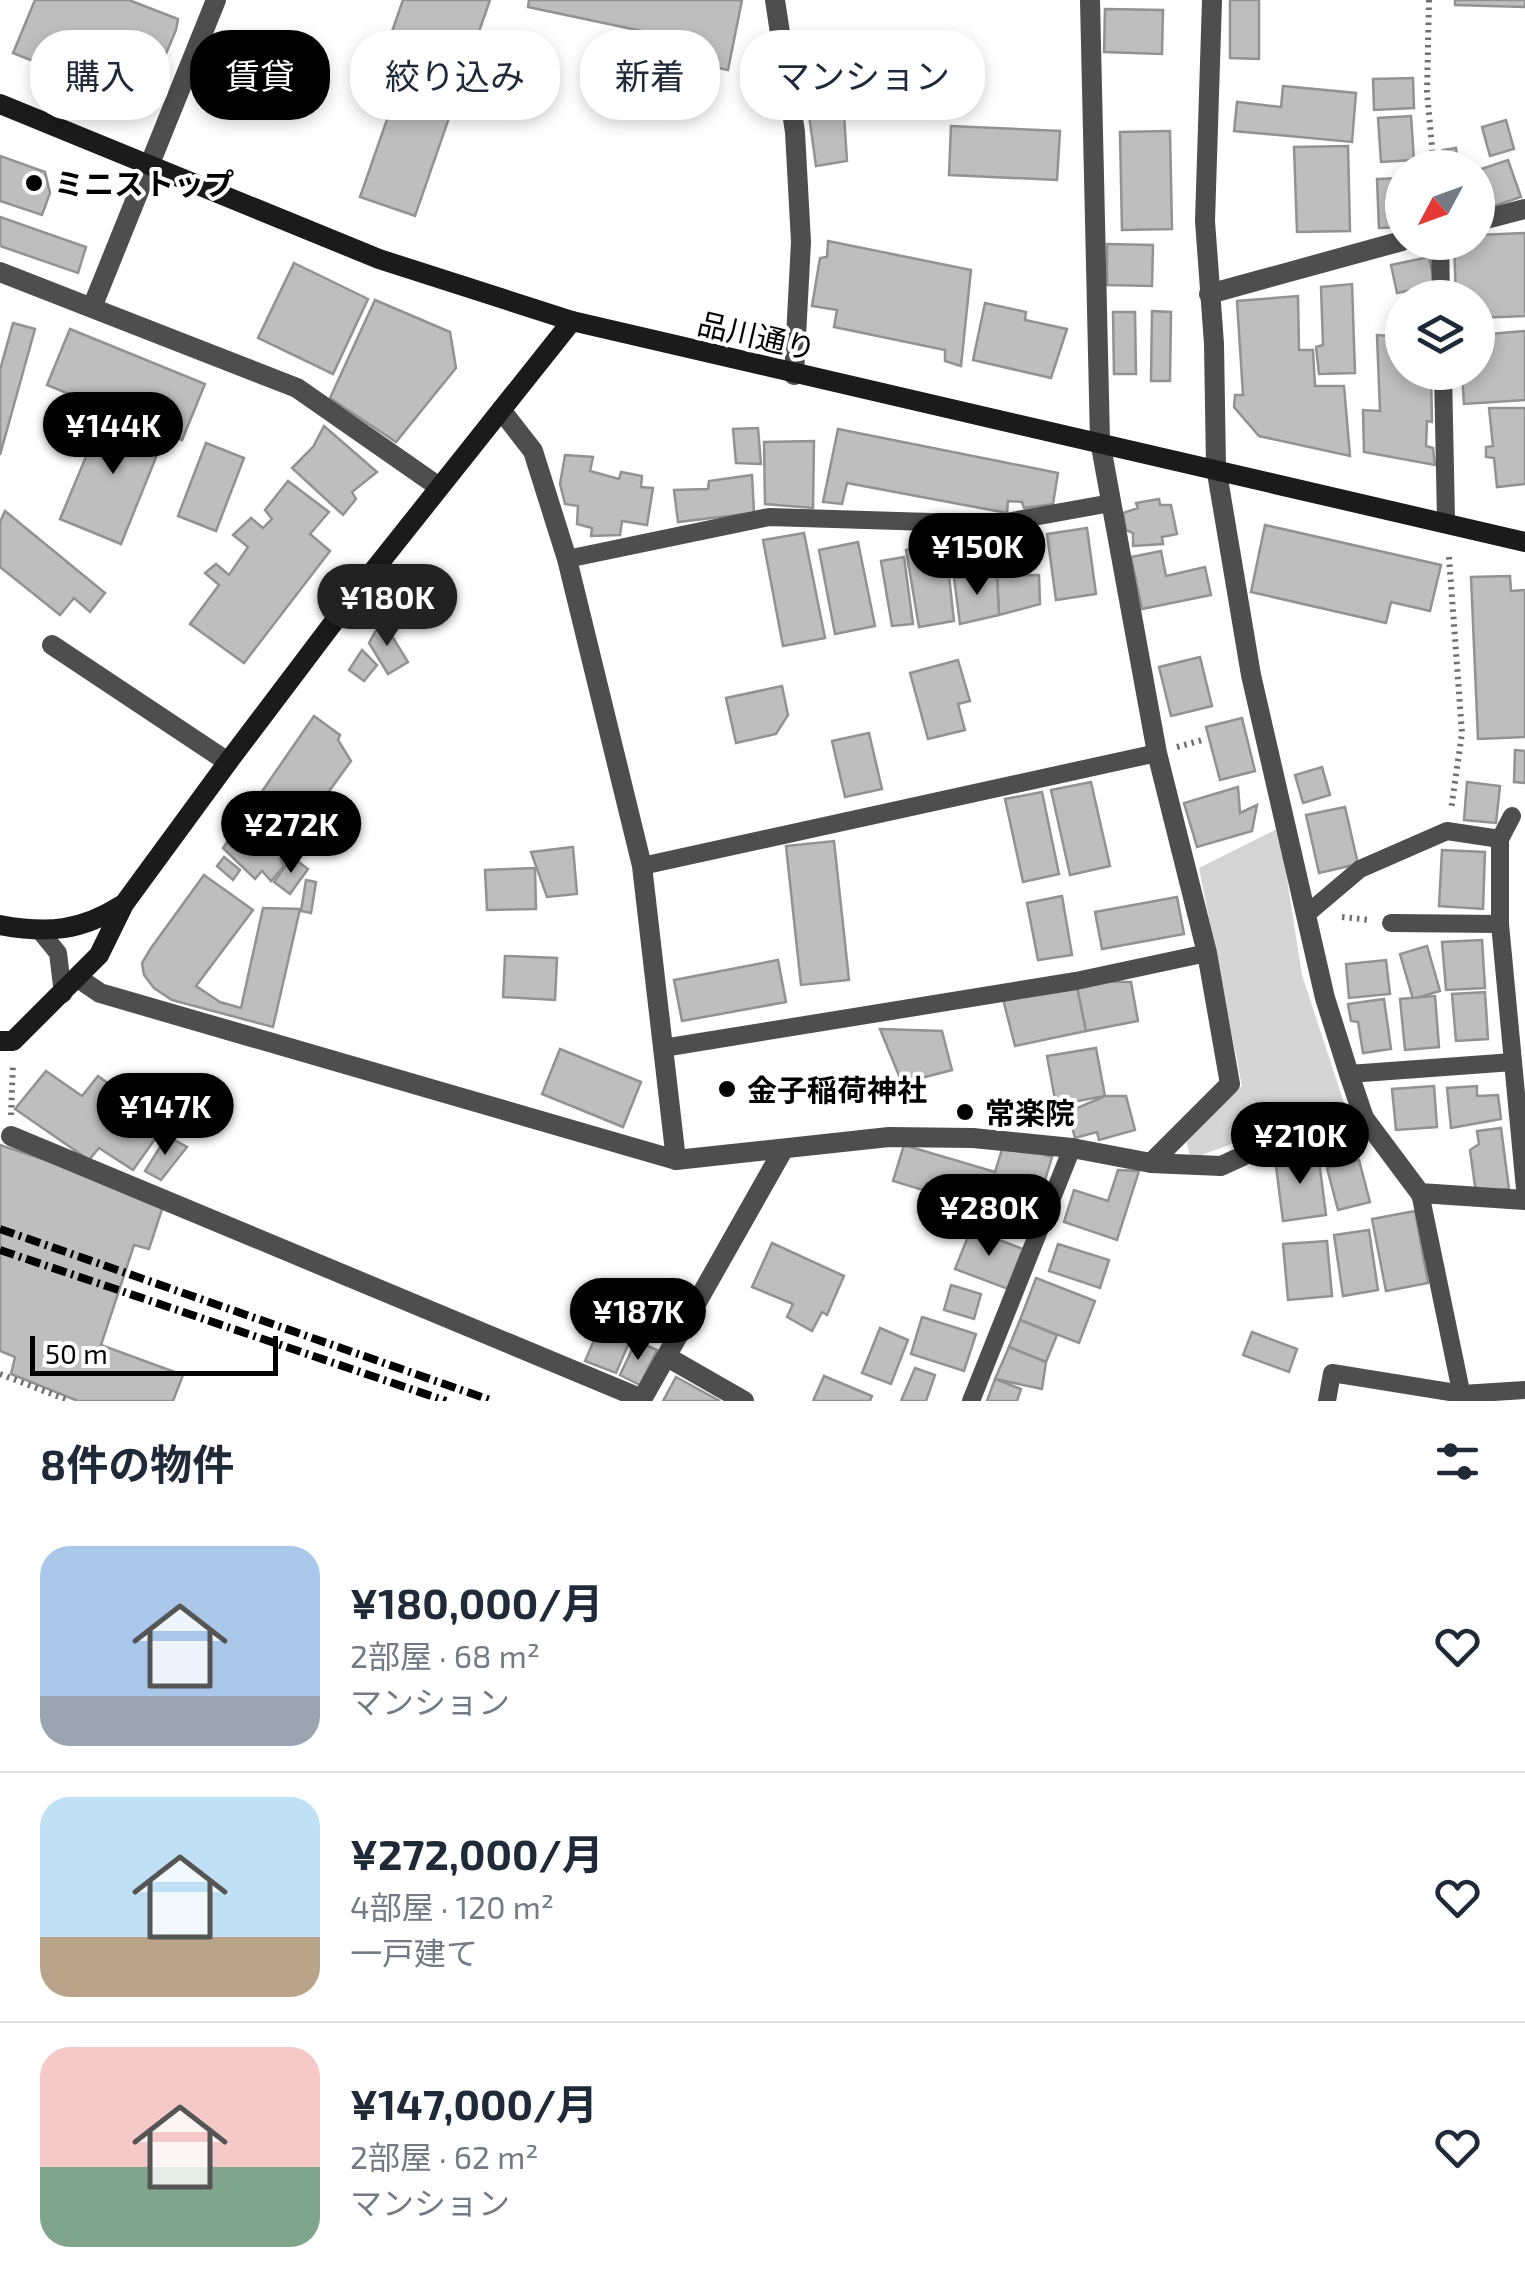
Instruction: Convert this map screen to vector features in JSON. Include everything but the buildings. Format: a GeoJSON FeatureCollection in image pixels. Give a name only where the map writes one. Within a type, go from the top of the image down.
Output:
{"type":"FeatureCollection","features":[{"type":"Feature","properties":{"kind":"street"},"geometry":{"type":"LineString","coordinates":[[92,305],[216,0]]}},
{"type":"Feature","properties":{"kind":"street"},"geometry":{"type":"LineString","coordinates":[[774,0],[795,132],[801,242],[794,376]]}},
{"type":"Feature","properties":{"kind":"street"},"geometry":{"type":"LineString","coordinates":[[1090,0],[1100,440],[1157,752],[1207,953],[1230,1084],[1151,1163]]}},
{"type":"Feature","properties":{"kind":"street"},"geometry":{"type":"LineString","coordinates":[[1212,0],[1205,222],[1216,468],[1251,675],[1325,998],[1364,1118],[1420,1192],[1525,1200]]}},
{"type":"Feature","properties":{"kind":"street","name":"品川通り"},"geometry":{"type":"LineString","coordinates":[[0,104],[379,259],[572,321],[794,376],[1100,440],[1446,520],[1525,542]]}},
{"type":"Feature","properties":{"kind":"street"},"geometry":{"type":"LineString","coordinates":[[1495,217],[1525,209]]}},
{"type":"Feature","properties":{"kind":"street"},"geometry":{"type":"LineString","coordinates":[[1209,294],[1385,246]]}},
{"type":"Feature","properties":{"kind":"street"},"geometry":{"type":"LineString","coordinates":[[0,272],[297,388],[440,488]]}},
{"type":"Feature","properties":{"kind":"street"},"geometry":{"type":"LineString","coordinates":[[7,1041],[99,955],[124,904],[228,762],[572,321]]}},
{"type":"Feature","properties":{"kind":"street"},"geometry":{"type":"LineString","coordinates":[[501,410],[533,450],[567,559],[642,866],[676,1160]]}},
{"type":"Feature","properties":{"kind":"street"},"geometry":{"type":"LineString","coordinates":[[52,646],[228,762]]}},
{"type":"Feature","properties":{"kind":"street"},"geometry":{"type":"LineString","coordinates":[[0,925],[40,931],[92,924],[124,904]]}},
{"type":"Feature","properties":{"kind":"street"},"geometry":{"type":"LineString","coordinates":[[70,986],[676,1160],[889,1138],[972,1138],[1072,1148],[1151,1163],[1221,1166],[1306,1127],[1364,1118]]}},
{"type":"Feature","properties":{"kind":"street"},"geometry":{"type":"LineString","coordinates":[[11,1136],[642,1400],[783,1150]]}},
{"type":"Feature","properties":{"kind":"street"},"geometry":{"type":"LineString","coordinates":[[669,1358],[744,1401]]}},
{"type":"Feature","properties":{"kind":"lane"},"geometry":{"type":"LineString","coordinates":[[1443,390],[1446,520]]}},
{"type":"Feature","properties":{"kind":"lane"},"geometry":{"type":"LineString","coordinates":[[567,559],[769,516],[995,524],[1110,502]]}},
{"type":"Feature","properties":{"kind":"lane"},"geometry":{"type":"LineString","coordinates":[[642,866],[1157,752]]}},
{"type":"Feature","properties":{"kind":"lane"},"geometry":{"type":"LineString","coordinates":[[1512,816],[1500,839],[1500,924],[1525,1189]]}},
{"type":"Feature","properties":{"kind":"lane"},"geometry":{"type":"LineString","coordinates":[[1308,912],[1360,869],[1448,831],[1500,839]]}},
{"type":"Feature","properties":{"kind":"lane"},"geometry":{"type":"LineString","coordinates":[[1391,923],[1500,924]]}},
{"type":"Feature","properties":{"kind":"lane"},"geometry":{"type":"LineString","coordinates":[[40,931],[58,953],[70,986]]}},
{"type":"Feature","properties":{"kind":"lane"},"geometry":{"type":"LineString","coordinates":[[662,1048],[1057,984],[1207,953]]}},
{"type":"Feature","properties":{"kind":"lane"},"geometry":{"type":"LineString","coordinates":[[1349,1074],[1513,1062]]}},
{"type":"Feature","properties":{"kind":"lane"},"geometry":{"type":"LineString","coordinates":[[971,1401],[1072,1148]]}},
{"type":"Feature","properties":{"kind":"lane"},"geometry":{"type":"LineString","coordinates":[[1420,1192],[1462,1398]]}},
{"type":"Feature","properties":{"kind":"lane"},"geometry":{"type":"LineString","coordinates":[[1328,1401],[1332,1373],[1462,1398],[1525,1390]]}},
{"type":"Feature","properties":{"kind":"path"},"geometry":{"type":"LineString","coordinates":[[1429,0],[1427,92],[1432,150]]}},
{"type":"Feature","properties":{"kind":"path"},"geometry":{"type":"LineString","coordinates":[[1448,831],[1462,733],[1449,557]]}},
{"type":"Feature","properties":{"kind":"path"},"geometry":{"type":"LineString","coordinates":[[1308,912],[1391,923]]}},
{"type":"Feature","properties":{"kind":"path"},"geometry":{"type":"LineString","coordinates":[[7,1041],[11,1136]]}},
{"type":"Feature","properties":{"kind":"path"},"geometry":{"type":"LineString","coordinates":[[0,1374],[70,1401]]}},
{"type":"Feature","properties":{"kind":"shaded area"},"geometry":{"type":"Polygon","coordinates":[[[1279,828],[1302,975],[1344,1103],[1191,1159],[1186,1140],[1242,1086],[1199,868],[1279,828]]]}},
{"type":"Feature","properties":{"kind":"railway"},"geometry":{"type":"LineString","coordinates":[[0,1229],[493,1401]]}},
{"type":"Feature","properties":{"kind":"railway"},"geometry":{"type":"LineString","coordinates":[[0,1250],[446,1401]]}},
{"type":"Feature","properties":{"kind":"place","name":"ミニストップ"},"geometry":{"type":"Point","coordinates":[34,183]}},
{"type":"Feature","properties":{"kind":"place","name":"金子稲荷神社"},"geometry":{"type":"Point","coordinates":[727,1089]}},
{"type":"Feature","properties":{"kind":"place","name":"常楽院"},"geometry":{"type":"Point","coordinates":[965,1112]}}]}
